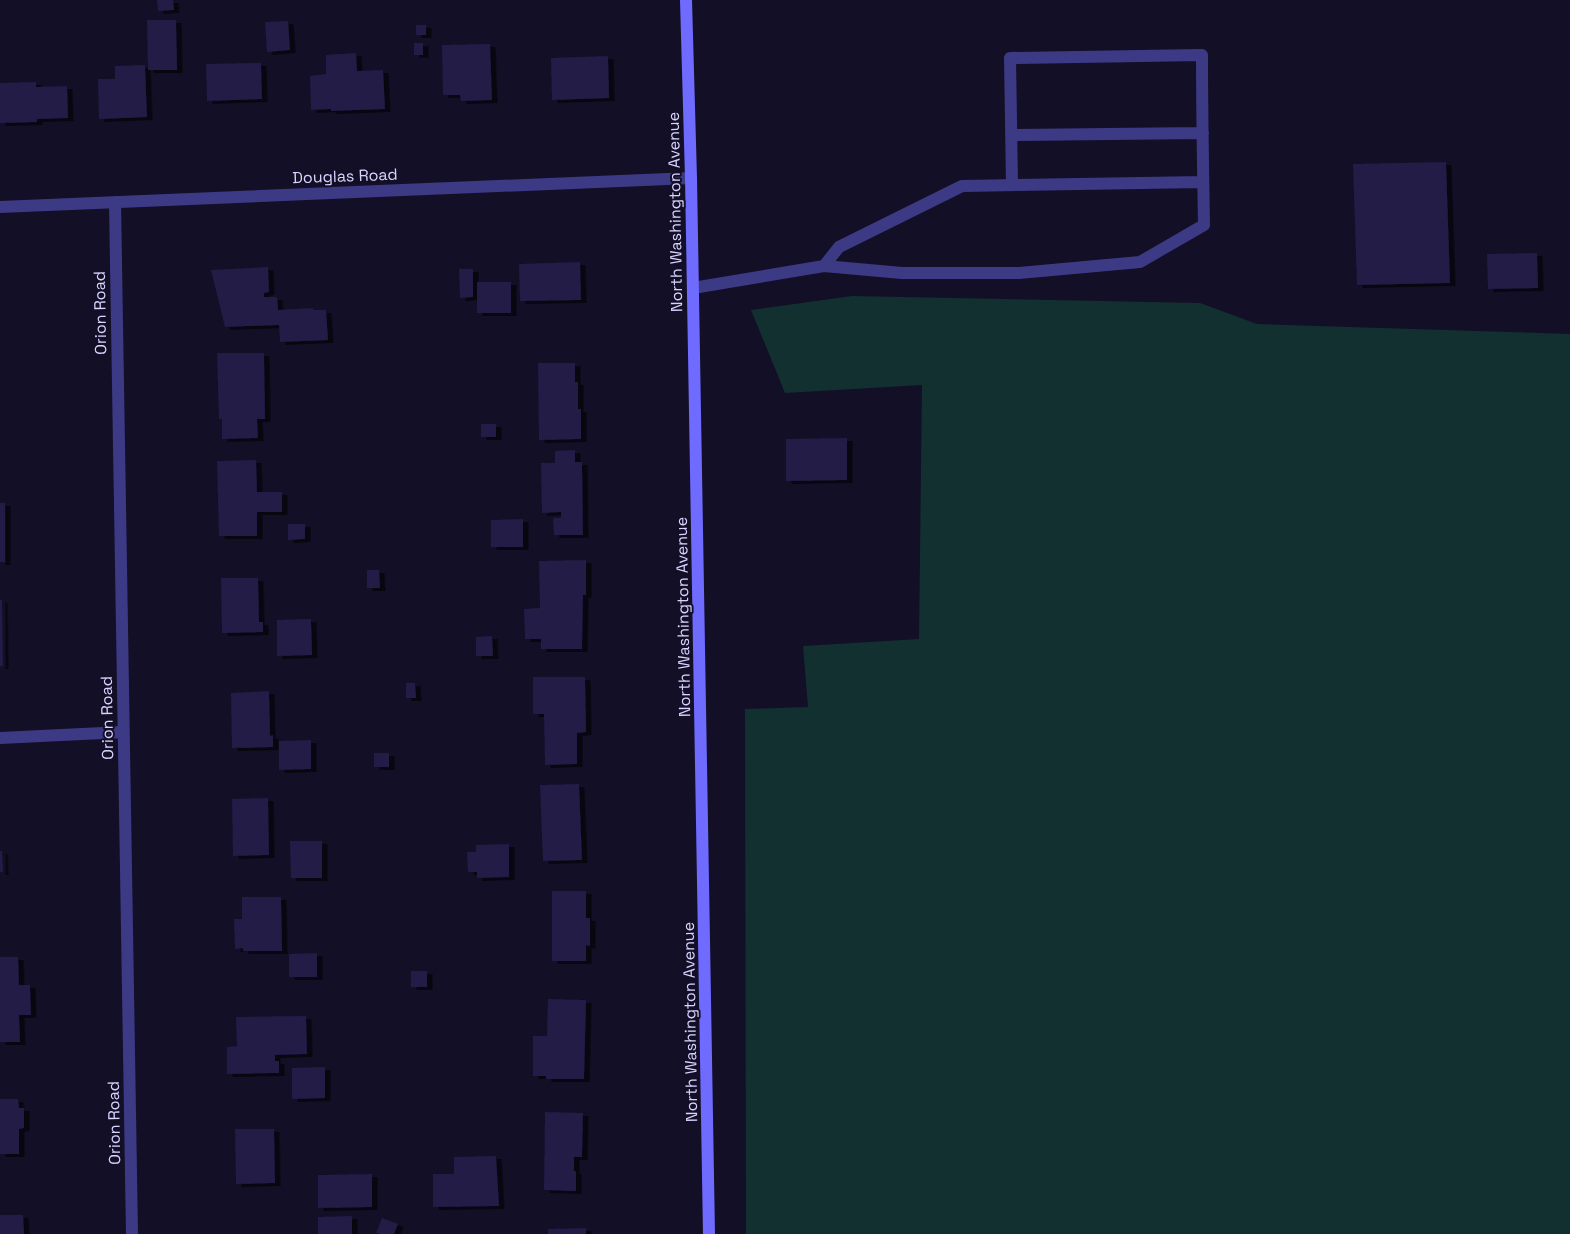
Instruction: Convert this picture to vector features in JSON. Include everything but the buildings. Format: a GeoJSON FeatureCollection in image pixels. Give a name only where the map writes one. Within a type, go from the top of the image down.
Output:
{"type":"FeatureCollection","features":[{"type":"Feature","properties":{"kind":"main road","name":"North Washington Avenue"},"geometry":{"type":"LineString","coordinates":[[686,0],[691,178],[710,1234]]}},
{"type":"Feature","properties":{"kind":"street"},"geometry":{"type":"LineString","coordinates":[[693,288],[824,266],[902,274],[1019,273],[1140,262],[1204,225],[1202,55],[1010,58],[1012,185]]}},
{"type":"Feature","properties":{"kind":"street"},"geometry":{"type":"LineString","coordinates":[[1011,135],[1203,133]]}},
{"type":"Feature","properties":{"kind":"street","name":"Douglas Road"},"geometry":{"type":"LineString","coordinates":[[0,207],[691,178]]}},
{"type":"Feature","properties":{"kind":"street"},"geometry":{"type":"LineString","coordinates":[[824,266],[839,247],[962,186],[1203,182]]}},
{"type":"Feature","properties":{"kind":"street","name":"Orion Road"},"geometry":{"type":"LineString","coordinates":[[115,202],[132,1234]]}},
{"type":"Feature","properties":{"kind":"street"},"geometry":{"type":"LineString","coordinates":[[0,738],[124,732]]}},
{"type":"Feature","properties":{"kind":"green space"},"geometry":{"type":"Polygon","coordinates":[[[852,296],[1200,303],[1257,324],[1570,334],[1570,1234],[746,1234],[745,709],[808,707],[803,646],[919,639],[922,385],[785,393],[751,310],[852,296]]]}}]}
